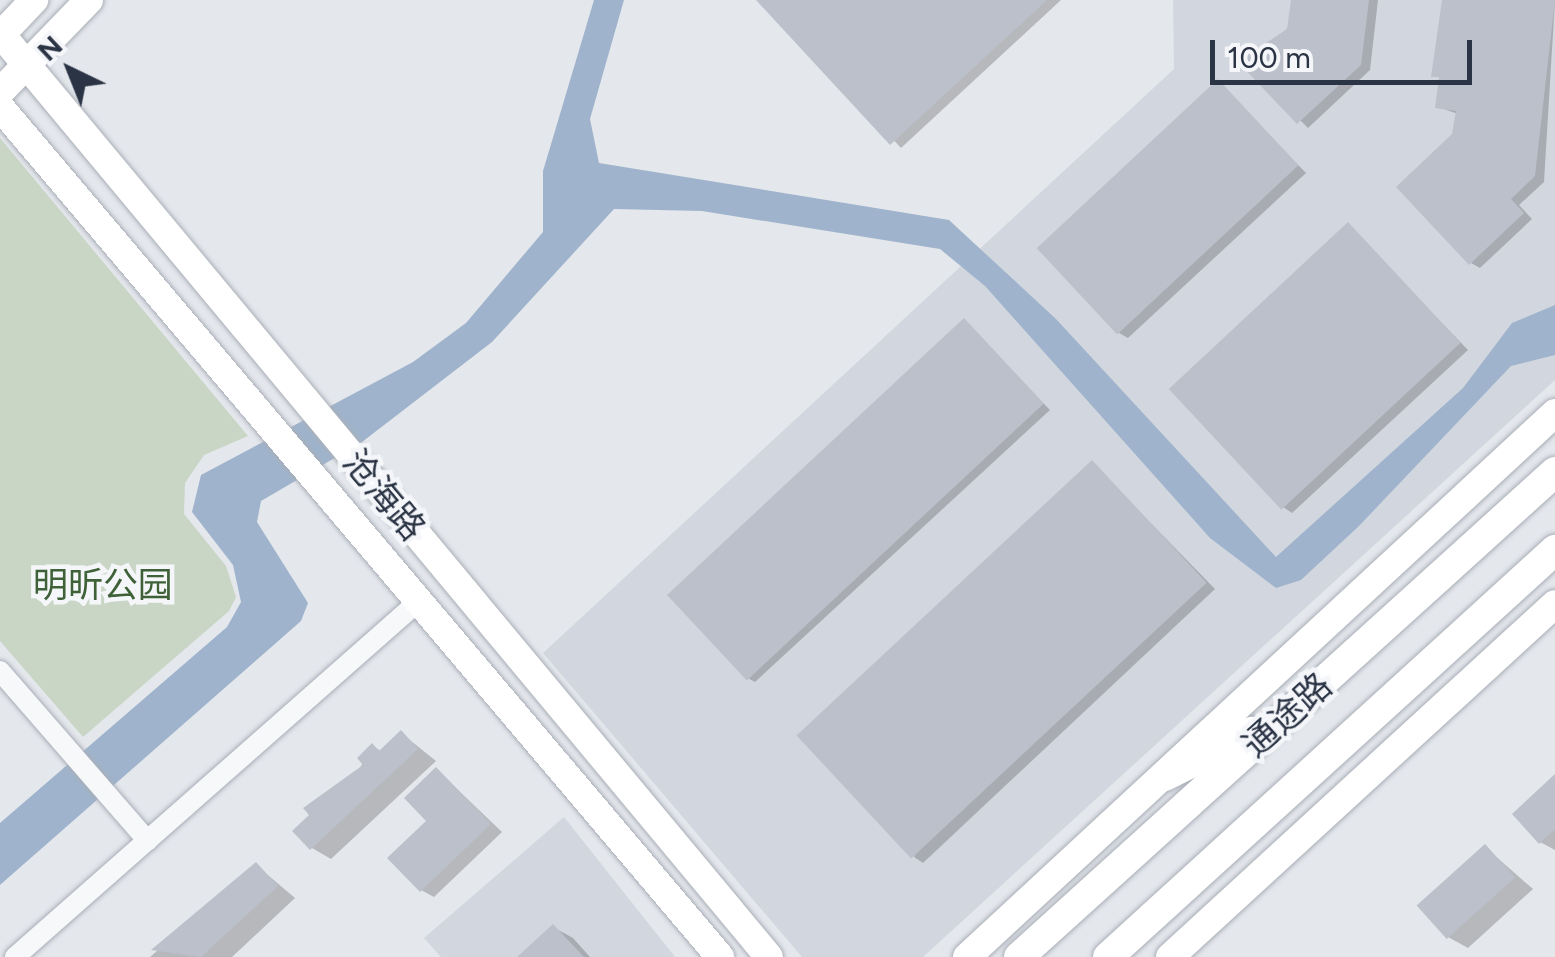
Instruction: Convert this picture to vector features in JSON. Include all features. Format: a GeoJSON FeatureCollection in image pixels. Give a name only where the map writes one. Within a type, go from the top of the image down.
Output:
{"type":"FeatureCollection","features":[{"type":"Feature","properties":{"kind":"main road"},"geometry":{"type":"LineString","coordinates":[[0,34],[34,0]]}},
{"type":"Feature","properties":{"kind":"main road"},"geometry":{"type":"LineString","coordinates":[[0,92],[88,0]]}},
{"type":"Feature","properties":{"kind":"main road","name":"沧海路"},"geometry":{"type":"LineString","coordinates":[[0,34],[769,957]]}},
{"type":"Feature","properties":{"kind":"main road","name":"沧海路"},"geometry":{"type":"LineString","coordinates":[[0,107],[720,957]]}},
{"type":"Feature","properties":{"kind":"main road"},"geometry":{"type":"LineString","coordinates":[[967,957],[1555,413]]}},
{"type":"Feature","properties":{"kind":"main road","name":"通途路"},"geometry":{"type":"LineString","coordinates":[[1019,957],[1555,472]]}},
{"type":"Feature","properties":{"kind":"main road","name":"通途路"},"geometry":{"type":"LineString","coordinates":[[1108,957],[1555,550]]}},
{"type":"Feature","properties":{"kind":"main road"},"geometry":{"type":"LineString","coordinates":[[1170,957],[1555,604]]}},
{"type":"Feature","properties":{"kind":"main road"},"geometry":{"type":"LineString","coordinates":[[1165,776],[1289,712]]}},
{"type":"Feature","properties":{"kind":"street"},"geometry":{"type":"LineString","coordinates":[[15,957],[418,601]]}},
{"type":"Feature","properties":{"kind":"street"},"geometry":{"type":"LineString","coordinates":[[0,671],[148,841]]}},
{"type":"Feature","properties":{"kind":"shaded area"},"geometry":{"type":"Polygon","coordinates":[[[1173,0],[1555,0],[1555,380],[923,957],[802,957],[543,653],[1174,69],[1173,0]]]}},
{"type":"Feature","properties":{"kind":"shaded area"},"geometry":{"type":"Polygon","coordinates":[[[564,817],[675,957],[441,957],[424,938],[564,817]]]}},
{"type":"Feature","properties":{"kind":"green space","name":"明昕公园"},"geometry":{"type":"Polygon","coordinates":[[[0,138],[248,436],[204,455],[185,483],[184,514],[226,566],[236,597],[229,611],[83,737],[0,641],[0,138]]]}},
{"type":"Feature","properties":{"kind":"water"},"geometry":{"type":"Polygon","coordinates":[[[594,0],[624,0],[590,119],[599,163],[949,220],[1056,319],[1276,557],[1463,388],[1512,323],[1555,305],[1555,355],[1511,366],[1359,526],[1301,580],[1276,588],[1210,538],[985,286],[940,249],[702,211],[614,209],[492,342],[362,442],[261,501],[257,522],[308,603],[301,621],[0,885],[0,823],[227,627],[241,602],[233,565],[192,512],[201,475],[413,362],[466,323],[543,232],[543,171],[594,0]]]}},
{"type":"Feature","properties":{"kind":"building"},"geometry":{"type":"Polygon","coordinates":[[[756,0],[1047,0],[890,145],[756,0]]]}},
{"type":"Feature","properties":{"kind":"building"},"geometry":{"type":"Polygon","coordinates":[[[1291,0],[1369,0],[1361,65],[1297,124],[1238,62],[1287,29],[1291,0]]]}},
{"type":"Feature","properties":{"kind":"building"},"geometry":{"type":"Polygon","coordinates":[[[1442,0],[1555,0],[1535,176],[1511,199],[1524,213],[1469,265],[1396,187],[1452,134],[1456,111],[1435,108],[1439,77],[1431,77],[1442,0]]]}},
{"type":"Feature","properties":{"kind":"building"},"geometry":{"type":"Polygon","coordinates":[[[1218,79],[1298,165],[1117,334],[1037,248],[1218,79]]]}},
{"type":"Feature","properties":{"kind":"building"},"geometry":{"type":"Polygon","coordinates":[[[1348,222],[1461,343],[1281,510],[1169,389],[1348,222]]]}},
{"type":"Feature","properties":{"kind":"building"},"geometry":{"type":"Polygon","coordinates":[[[964,318],[1044,404],[747,680],[667,595],[964,318]]]}},
{"type":"Feature","properties":{"kind":"building"},"geometry":{"type":"Polygon","coordinates":[[[1092,460],[1207,583],[911,858],[797,736],[1092,460]]]}},
{"type":"Feature","properties":{"kind":"building"},"geometry":{"type":"Polygon","coordinates":[[[401,730],[418,749],[310,850],[292,831],[309,815],[303,808],[363,765],[357,758],[372,743],[379,751],[401,730]]]}},
{"type":"Feature","properties":{"kind":"building"},"geometry":{"type":"Polygon","coordinates":[[[436,767],[491,824],[420,892],[387,858],[426,821],[404,798],[436,767]]]}},
{"type":"Feature","properties":{"kind":"building"},"geometry":{"type":"Polygon","coordinates":[[[1555,774],[1555,829],[1539,844],[1512,814],[1555,774]]]}},
{"type":"Feature","properties":{"kind":"building"},"geometry":{"type":"Polygon","coordinates":[[[1485,844],[1515,877],[1447,939],[1417,906],[1485,844]]]}},
{"type":"Feature","properties":{"kind":"building"},"geometry":{"type":"Polygon","coordinates":[[[256,862],[278,886],[201,957],[151,950],[256,862]]]}},
{"type":"Feature","properties":{"kind":"building"},"geometry":{"type":"Polygon","coordinates":[[[553,924],[584,957],[517,957],[553,924]]]}}]}
